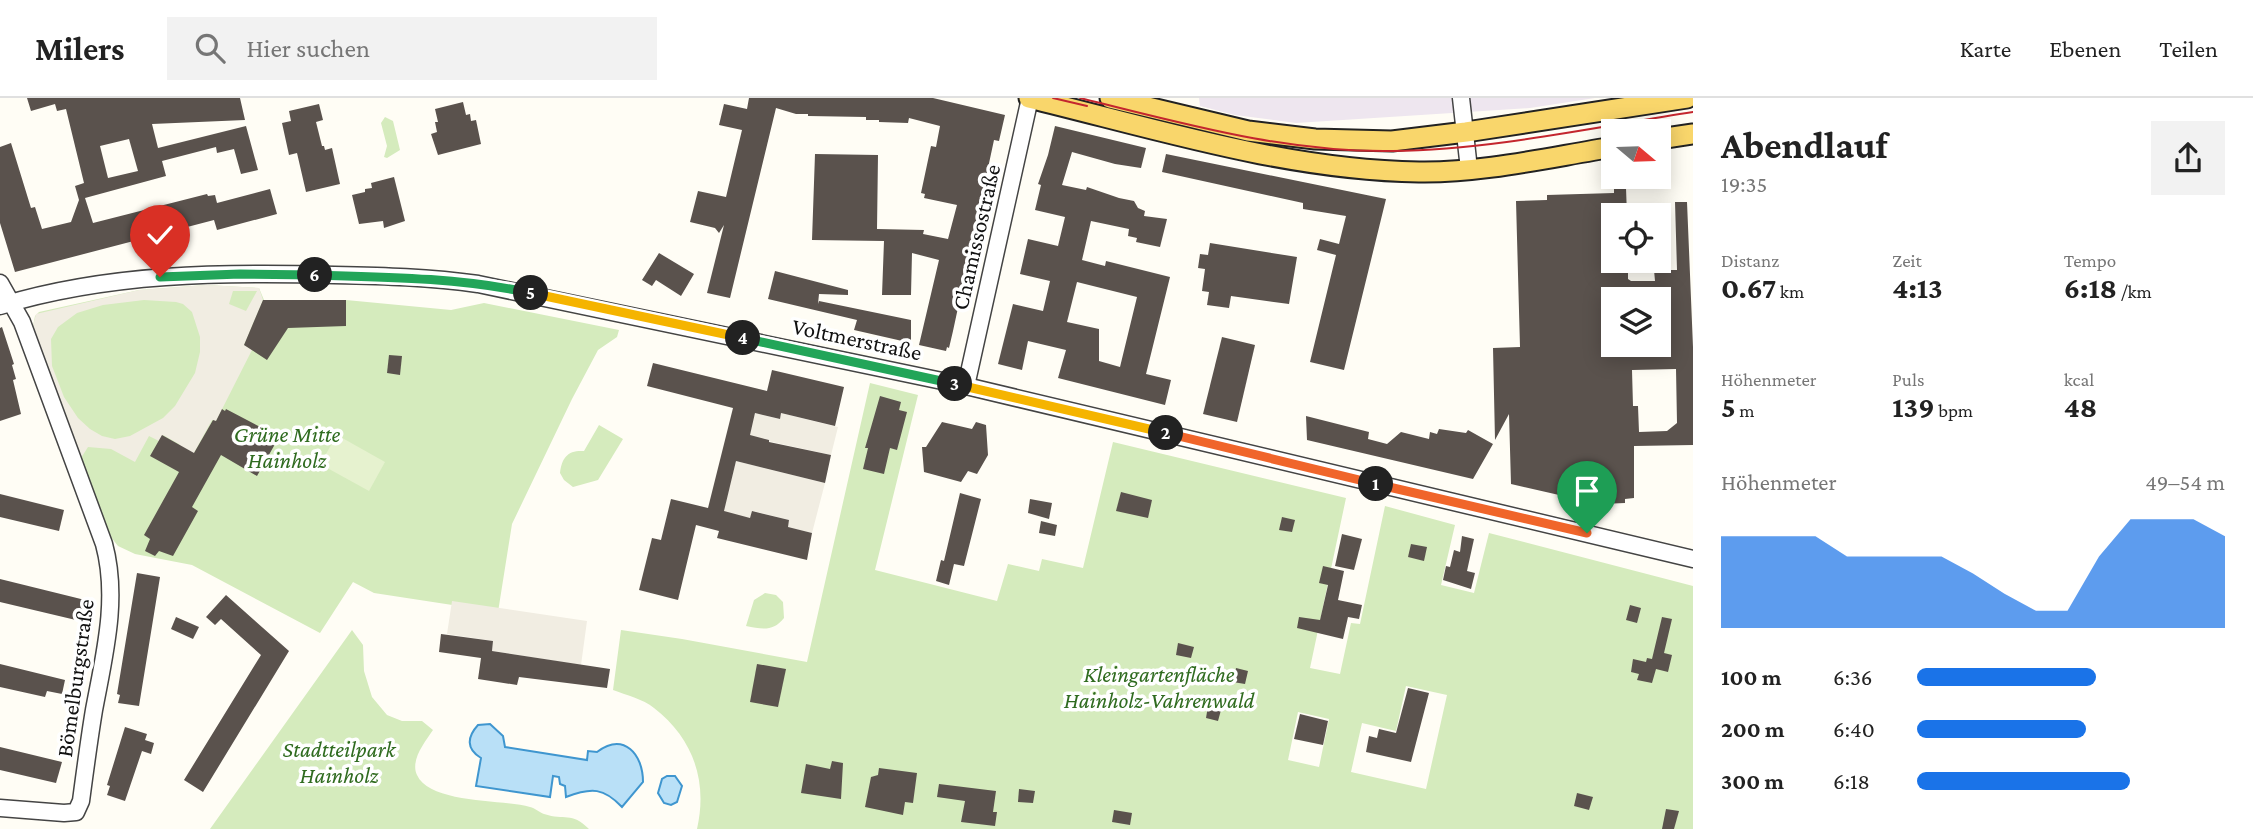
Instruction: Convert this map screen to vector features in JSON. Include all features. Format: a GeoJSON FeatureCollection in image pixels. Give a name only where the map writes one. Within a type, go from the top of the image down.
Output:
{"type":"FeatureCollection","features":[{"type":"Feature","properties":{"kind":"main road"},"geometry":{"type":"LineString","coordinates":[[1030,98],[1270,156],[1319,165],[1421,172],[1469,169],[1601,148]]}},
{"type":"Feature","properties":{"kind":"main road"},"geometry":{"type":"LineString","coordinates":[[1110,98],[1248,131],[1315,139],[1392,141],[1688,98]]}},
{"type":"Feature","properties":{"kind":"main road"},"geometry":{"type":"LineString","coordinates":[[1671,137],[1693,134]]}},
{"type":"Feature","properties":{"kind":"street","name":"Chamissostraße"},"geometry":{"type":"LineString","coordinates":[[966,386],[1030,98]]}},
{"type":"Feature","properties":{"kind":"street"},"geometry":{"type":"LineString","coordinates":[[1461,98],[1469,169]]}},
{"type":"Feature","properties":{"kind":"street","name":"Voltmerstraße"},"geometry":{"type":"LineString","coordinates":[[5,304],[90,284],[160,277],[298,274],[465,282],[526,292],[966,386],[1693,559]]}},
{"type":"Feature","properties":{"kind":"street","name":"Bömelburgstraße"},"geometry":{"type":"LineString","coordinates":[[0,283],[5,304],[22,323],[104,544],[111,600],[108,637],[81,801],[76,812],[0,808]]}},
{"type":"Feature","properties":{"kind":"shaded area"},"geometry":{"type":"Polygon","coordinates":[[[1199,98],[1595,98],[1530,108],[1296,123],[1235,115],[1200,106],[1199,98]]]}},
{"type":"Feature","properties":{"kind":"shaded area"},"geometry":{"type":"Polygon","coordinates":[[[206,285],[259,288],[263,300],[244,345],[252,350],[216,421],[212,420],[190,460],[179,444],[163,435],[159,441],[149,436],[135,462],[111,449],[88,447],[81,458],[68,430],[33,326],[36,314],[139,290],[206,285]],[[233,291],[229,304],[246,311],[257,291],[233,291]],[[144,300],[103,305],[77,313],[58,327],[51,339],[52,366],[64,397],[78,418],[102,436],[115,439],[130,436],[163,418],[175,406],[195,373],[200,337],[192,312],[176,302],[144,300]]]}},
{"type":"Feature","properties":{"kind":"shaded area"},"geometry":{"type":"Polygon","coordinates":[[[755,413],[779,419],[781,413],[838,427],[831,455],[749,437],[755,413]]]}},
{"type":"Feature","properties":{"kind":"shaded area"},"geometry":{"type":"Polygon","coordinates":[[[736,461],[825,483],[812,533],[787,530],[789,520],[753,511],[750,518],[723,513],[736,461]]]}},
{"type":"Feature","properties":{"kind":"shaded area"},"geometry":{"type":"Polygon","coordinates":[[[452,601],[587,621],[581,665],[492,651],[493,641],[447,634],[452,601]]]}},
{"type":"Feature","properties":{"kind":"green space"},"geometry":{"type":"Polygon","coordinates":[[[385,117],[393,121],[400,150],[387,158],[384,157],[387,146],[381,123],[385,117]]]}},
{"type":"Feature","properties":{"kind":"green space","name":"Grüne Mitte Hainholz"},"geometry":{"type":"Polygon","coordinates":[[[206,285],[259,288],[264,300],[346,300],[451,310],[484,303],[619,330],[617,337],[598,350],[512,524],[498,612],[374,593],[353,582],[320,633],[192,565],[135,554],[118,546],[110,536],[68,430],[33,326],[35,316],[39,312],[139,290],[206,285]]]}},
{"type":"Feature","properties":{"kind":"green space","name":"Kleingartenfläche Hainholz-Vahrenwald"},"geometry":{"type":"Polygon","coordinates":[[[870,383],[918,395],[875,570],[997,601],[1008,564],[1039,571],[1042,559],[1083,568],[1113,442],[1346,498],[1310,668],[1340,674],[1351,623],[1360,624],[1385,506],[1455,525],[1441,585],[1474,593],[1489,533],[1693,586],[1693,829],[697,829],[700,811],[699,778],[688,747],[679,733],[654,708],[613,690],[621,630],[807,662],[870,383]],[[1406,686],[1396,731],[1362,723],[1351,772],[1426,789],[1447,695],[1406,686]],[[1298,712],[1288,760],[1319,767],[1329,719],[1298,712]]]}},
{"type":"Feature","properties":{"kind":"green space"},"geometry":{"type":"Polygon","coordinates":[[[599,425],[623,439],[598,480],[573,487],[560,473],[562,463],[570,453],[584,451],[599,425]]]}},
{"type":"Feature","properties":{"kind":"green space"},"geometry":{"type":"Polygon","coordinates":[[[337,435],[385,462],[369,491],[320,464],[337,435]]]}},
{"type":"Feature","properties":{"kind":"green space"},"geometry":{"type":"Polygon","coordinates":[[[765,593],[776,595],[783,602],[784,618],[776,626],[746,626],[754,600],[765,593]]]}},
{"type":"Feature","properties":{"kind":"green space","name":"Stadtteilpark Hainholz"},"geometry":{"type":"Polygon","coordinates":[[[352,630],[363,645],[364,671],[372,697],[387,715],[402,721],[422,721],[433,730],[419,751],[415,763],[417,775],[424,784],[451,796],[518,805],[551,816],[572,818],[589,829],[210,829],[352,630]]]}},
{"type":"Feature","properties":{"kind":"water"},"geometry":{"type":"Polygon","coordinates":[[[490,724],[503,736],[505,747],[587,760],[588,751],[597,752],[607,746],[623,745],[636,755],[643,782],[622,807],[609,796],[597,791],[566,797],[565,786],[560,784],[559,777],[553,776],[550,797],[476,786],[481,758],[473,751],[470,738],[478,725],[490,724]]]}},
{"type":"Feature","properties":{"kind":"water"},"geometry":{"type":"Polygon","coordinates":[[[675,776],[682,786],[677,802],[671,805],[664,803],[658,793],[662,779],[675,776]]]}},
{"type":"Feature","properties":{"kind":"building"},"geometry":{"type":"Polygon","coordinates":[[[27,98],[240,98],[245,120],[152,124],[158,148],[246,126],[258,170],[241,174],[234,149],[217,153],[216,147],[162,161],[166,176],[85,198],[93,223],[207,194],[215,195],[217,203],[270,189],[277,214],[217,230],[214,220],[15,272],[0,223],[0,147],[11,143],[31,208],[35,207],[42,229],[71,222],[79,200],[75,186],[84,183],[66,109],[57,111],[55,104],[31,111],[27,98]],[[129,139],[100,146],[108,178],[138,171],[129,139]]]}},
{"type":"Feature","properties":{"kind":"building"},"geometry":{"type":"Polygon","coordinates":[[[749,98],[933,98],[1005,115],[999,141],[994,140],[953,331],[946,351],[919,345],[939,260],[912,253],[911,295],[882,295],[884,241],[812,240],[815,154],[878,155],[877,229],[924,230],[923,234],[948,239],[957,205],[924,198],[925,194],[921,193],[931,146],[936,147],[940,126],[909,118],[908,123],[879,122],[866,120],[866,117],[808,116],[776,108],[730,298],[707,293],[724,225],[719,233],[715,228],[690,222],[698,191],[726,197],[742,130],[719,125],[724,104],[747,109],[749,98]]]}},
{"type":"Feature","properties":{"kind":"building"},"geometry":{"type":"Polygon","coordinates":[[[463,102],[466,115],[470,114],[471,121],[476,120],[481,144],[438,155],[431,134],[437,132],[435,109],[463,102]]]}},
{"type":"Feature","properties":{"kind":"building"},"geometry":{"type":"Polygon","coordinates":[[[319,104],[323,120],[316,122],[322,146],[325,150],[332,148],[340,184],[306,192],[297,153],[289,155],[282,123],[291,121],[289,111],[319,104]]]}},
{"type":"Feature","properties":{"kind":"building"},"geometry":{"type":"Polygon","coordinates":[[[1055,126],[1146,148],[1141,168],[1072,152],[1062,185],[1086,190],[1087,187],[1134,201],[1138,208],[1145,211],[1144,216],[1167,219],[1160,247],[1136,242],[1137,238],[1128,236],[1129,229],[1091,221],[1082,260],[1105,266],[1106,261],[1170,277],[1146,374],[1171,380],[1165,405],[1058,378],[1066,350],[1028,341],[1022,370],[998,364],[1013,304],[1043,311],[1050,281],[1020,274],[1028,239],[1058,246],[1065,217],[1035,210],[1041,185],[1038,184],[1055,126]],[[1077,282],[1067,322],[1099,329],[1099,361],[1120,367],[1137,297],[1077,282]]]}},
{"type":"Feature","properties":{"kind":"building"},"geometry":{"type":"Polygon","coordinates":[[[1166,154],[1386,199],[1344,370],[1310,362],[1336,255],[1317,250],[1320,239],[1339,244],[1346,216],[1303,209],[1303,203],[1162,172],[1166,154]]]}},
{"type":"Feature","properties":{"kind":"building"},"geometry":{"type":"Polygon","coordinates":[[[394,177],[405,221],[384,228],[383,221],[359,224],[352,195],[372,188],[371,183],[394,177]]]}},
{"type":"Feature","properties":{"kind":"building"},"geometry":{"type":"Polygon","coordinates":[[[1614,189],[1626,189],[1627,203],[1601,203],[1601,273],[1628,273],[1628,279],[1631,281],[1655,281],[1654,273],[1671,273],[1671,270],[1677,270],[1675,202],[1687,202],[1693,347],[1693,445],[1634,446],[1634,498],[1625,499],[1625,503],[1601,504],[1601,499],[1581,500],[1511,484],[1509,414],[1495,440],[1493,348],[1520,347],[1516,201],[1547,200],[1547,195],[1614,193],[1614,189]],[[1676,369],[1632,370],[1633,406],[1638,406],[1639,432],[1667,431],[1677,423],[1676,369]]]}},
{"type":"Feature","properties":{"kind":"building"},"geometry":{"type":"Polygon","coordinates":[[[1210,243],[1297,257],[1289,304],[1231,296],[1229,308],[1207,305],[1209,292],[1202,291],[1205,269],[1198,268],[1200,254],[1208,255],[1210,243]]]}},
{"type":"Feature","properties":{"kind":"building"},"geometry":{"type":"Polygon","coordinates":[[[659,253],[694,274],[681,296],[656,280],[652,286],[642,280],[659,253]]]}},
{"type":"Feature","properties":{"kind":"building"},"geometry":{"type":"Polygon","coordinates":[[[775,271],[848,290],[848,295],[819,294],[818,304],[819,301],[911,320],[911,343],[854,330],[857,320],[768,299],[775,271]]]}},
{"type":"Feature","properties":{"kind":"building"},"geometry":{"type":"Polygon","coordinates":[[[263,300],[346,300],[346,326],[288,328],[267,360],[244,345],[263,300]]]}},
{"type":"Feature","properties":{"kind":"building"},"geometry":{"type":"Polygon","coordinates":[[[2,327],[14,364],[12,365],[16,379],[13,380],[21,414],[0,421],[0,328],[2,327]]]}},
{"type":"Feature","properties":{"kind":"building"},"geometry":{"type":"Polygon","coordinates":[[[1222,337],[1255,345],[1237,422],[1203,414],[1222,337]]]}},
{"type":"Feature","properties":{"kind":"building"},"geometry":{"type":"Polygon","coordinates":[[[389,355],[402,356],[400,375],[387,373],[389,355]]]}},
{"type":"Feature","properties":{"kind":"building"},"geometry":{"type":"Polygon","coordinates":[[[653,363],[767,391],[772,370],[844,387],[835,426],[781,413],[780,419],[755,413],[750,435],[769,442],[831,455],[825,483],[736,461],[724,511],[750,518],[752,511],[789,520],[788,527],[812,533],[807,560],[717,538],[719,531],[696,525],[678,600],[639,590],[652,538],[661,540],[671,499],[708,508],[733,408],[647,386],[653,363]]]}},
{"type":"Feature","properties":{"kind":"building"},"geometry":{"type":"Polygon","coordinates":[[[880,396],[901,402],[899,410],[907,412],[897,450],[890,448],[884,474],[863,469],[868,448],[865,448],[880,396]]]}},
{"type":"Feature","properties":{"kind":"building"},"geometry":{"type":"Polygon","coordinates":[[[222,409],[279,437],[257,476],[221,455],[192,507],[198,511],[173,556],[159,551],[155,556],[145,551],[150,539],[144,535],[179,472],[150,456],[162,435],[194,453],[222,409]]]}},
{"type":"Feature","properties":{"kind":"building"},"geometry":{"type":"Polygon","coordinates":[[[1306,416],[1369,432],[1368,439],[1387,444],[1401,432],[1429,439],[1430,432],[1437,434],[1439,429],[1466,433],[1468,430],[1493,444],[1473,479],[1307,440],[1306,416]]]}},
{"type":"Feature","properties":{"kind":"building"},"geometry":{"type":"Polygon","coordinates":[[[942,422],[972,429],[976,422],[986,425],[988,455],[977,474],[968,471],[961,482],[924,472],[922,447],[926,447],[942,422]]]}},
{"type":"Feature","properties":{"kind":"building"},"geometry":{"type":"Polygon","coordinates":[[[1121,492],[1152,500],[1148,518],[1116,511],[1121,492]]]}},
{"type":"Feature","properties":{"kind":"building"},"geometry":{"type":"Polygon","coordinates":[[[960,493],[981,499],[964,566],[954,564],[949,585],[936,581],[941,560],[944,561],[960,493]]]}},
{"type":"Feature","properties":{"kind":"building"},"geometry":{"type":"Polygon","coordinates":[[[0,494],[64,510],[59,531],[0,517],[0,494]]]}},
{"type":"Feature","properties":{"kind":"building"},"geometry":{"type":"Polygon","coordinates":[[[1030,499],[1052,503],[1049,519],[1028,513],[1030,499]]]}},
{"type":"Feature","properties":{"kind":"building"},"geometry":{"type":"Polygon","coordinates":[[[1282,517],[1295,520],[1292,532],[1279,530],[1282,517]]]}},
{"type":"Feature","properties":{"kind":"building"},"geometry":{"type":"Polygon","coordinates":[[[1041,521],[1057,525],[1055,536],[1039,533],[1041,521]]]}},
{"type":"Feature","properties":{"kind":"building"},"geometry":{"type":"Polygon","coordinates":[[[1342,534],[1362,539],[1354,570],[1335,566],[1342,534]]]}},
{"type":"Feature","properties":{"kind":"building"},"geometry":{"type":"Polygon","coordinates":[[[1462,536],[1474,539],[1467,571],[1475,573],[1471,589],[1443,580],[1454,550],[1460,552],[1462,536]]]}},
{"type":"Feature","properties":{"kind":"building"},"geometry":{"type":"Polygon","coordinates":[[[1411,544],[1427,547],[1424,561],[1408,557],[1411,544]]]}},
{"type":"Feature","properties":{"kind":"building"},"geometry":{"type":"Polygon","coordinates":[[[1323,566],[1344,571],[1338,600],[1362,605],[1359,619],[1348,617],[1343,639],[1297,628],[1299,617],[1320,620],[1328,585],[1319,583],[1323,566]]]}},
{"type":"Feature","properties":{"kind":"building"},"geometry":{"type":"Polygon","coordinates":[[[137,573],[160,577],[139,706],[118,703],[120,695],[117,694],[137,573]]]}},
{"type":"Feature","properties":{"kind":"building"},"geometry":{"type":"Polygon","coordinates":[[[0,579],[85,600],[80,621],[0,602],[0,579]]]}},
{"type":"Feature","properties":{"kind":"building"},"geometry":{"type":"Polygon","coordinates":[[[226,595],[289,651],[203,792],[184,780],[261,655],[221,619],[215,625],[206,617],[226,595]]]}},
{"type":"Feature","properties":{"kind":"building"},"geometry":{"type":"Polygon","coordinates":[[[1630,605],[1641,608],[1637,623],[1626,620],[1630,605]]]}},
{"type":"Feature","properties":{"kind":"building"},"geometry":{"type":"Polygon","coordinates":[[[176,617],[199,627],[193,639],[171,629],[176,617]]]}},
{"type":"Feature","properties":{"kind":"building"},"geometry":{"type":"Polygon","coordinates":[[[1662,617],[1672,619],[1664,653],[1672,655],[1668,672],[1656,669],[1652,683],[1637,680],[1639,674],[1631,672],[1633,659],[1646,662],[1647,658],[1652,659],[1662,617]]]}},
{"type":"Feature","properties":{"kind":"building"},"geometry":{"type":"Polygon","coordinates":[[[441,634],[493,641],[492,651],[610,669],[607,688],[519,677],[517,685],[478,679],[481,658],[439,652],[441,634]]]}},
{"type":"Feature","properties":{"kind":"building"},"geometry":{"type":"Polygon","coordinates":[[[1178,643],[1194,647],[1191,658],[1176,655],[1178,643]]]}},
{"type":"Feature","properties":{"kind":"building"},"geometry":{"type":"Polygon","coordinates":[[[0,664],[65,680],[62,694],[47,691],[45,697],[0,687],[0,664]]]}},
{"type":"Feature","properties":{"kind":"building"},"geometry":{"type":"Polygon","coordinates":[[[757,664],[786,669],[778,707],[750,702],[757,664]]]}},
{"type":"Feature","properties":{"kind":"building"},"geometry":{"type":"Polygon","coordinates":[[[1236,668],[1248,671],[1245,684],[1233,682],[1236,668]]]}},
{"type":"Feature","properties":{"kind":"building"},"geometry":{"type":"Polygon","coordinates":[[[1408,688],[1429,693],[1411,762],[1366,752],[1369,736],[1377,738],[1379,729],[1396,733],[1408,688]]]}},
{"type":"Feature","properties":{"kind":"building"},"geometry":{"type":"Polygon","coordinates":[[[1208,706],[1221,710],[1218,721],[1206,718],[1208,706]]]}},
{"type":"Feature","properties":{"kind":"building"},"geometry":{"type":"Polygon","coordinates":[[[1300,714],[1328,721],[1323,745],[1294,739],[1300,714]]]}},
{"type":"Feature","properties":{"kind":"building"},"geometry":{"type":"Polygon","coordinates":[[[125,727],[147,734],[145,740],[154,743],[151,754],[142,751],[125,801],[107,795],[110,786],[107,785],[125,727]]]}},
{"type":"Feature","properties":{"kind":"building"},"geometry":{"type":"Polygon","coordinates":[[[0,747],[62,762],[56,783],[0,770],[0,747]]]}},
{"type":"Feature","properties":{"kind":"building"},"geometry":{"type":"Polygon","coordinates":[[[832,761],[843,763],[841,799],[801,793],[806,764],[830,769],[832,761]]]}},
{"type":"Feature","properties":{"kind":"building"},"geometry":{"type":"Polygon","coordinates":[[[879,768],[917,773],[913,803],[905,802],[903,815],[865,807],[871,777],[878,775],[879,768]]]}},
{"type":"Feature","properties":{"kind":"building"},"geometry":{"type":"Polygon","coordinates":[[[939,784],[996,791],[993,812],[997,812],[995,826],[961,822],[965,801],[937,797],[939,784]]]}},
{"type":"Feature","properties":{"kind":"building"},"geometry":{"type":"Polygon","coordinates":[[[1019,789],[1035,791],[1033,803],[1018,802],[1019,789]]]}},
{"type":"Feature","properties":{"kind":"building"},"geometry":{"type":"Polygon","coordinates":[[[1577,793],[1593,797],[1589,810],[1574,806],[1577,793]]]}},
{"type":"Feature","properties":{"kind":"building"},"geometry":{"type":"Polygon","coordinates":[[[1666,809],[1679,811],[1674,829],[1662,829],[1666,809]]]}},
{"type":"Feature","properties":{"kind":"building"},"geometry":{"type":"Polygon","coordinates":[[[1114,810],[1132,813],[1130,825],[1112,822],[1114,810]]]}},
{"type":"Feature","properties":{"kind":"tram line"},"geometry":{"type":"LineString","coordinates":[[1053,98],[1087,106]]}},
{"type":"Feature","properties":{"kind":"tram line"},"geometry":{"type":"LineString","coordinates":[[1080,98],[1274,142],[1393,151],[1468,147],[1693,112]]}},
{"type":"Feature","properties":{"kind":"route"},"geometry":{"type":"LineString","coordinates":[[160,277],[298,274],[401,277],[465,282],[526,292],[966,386],[1587,533]]}}]}
